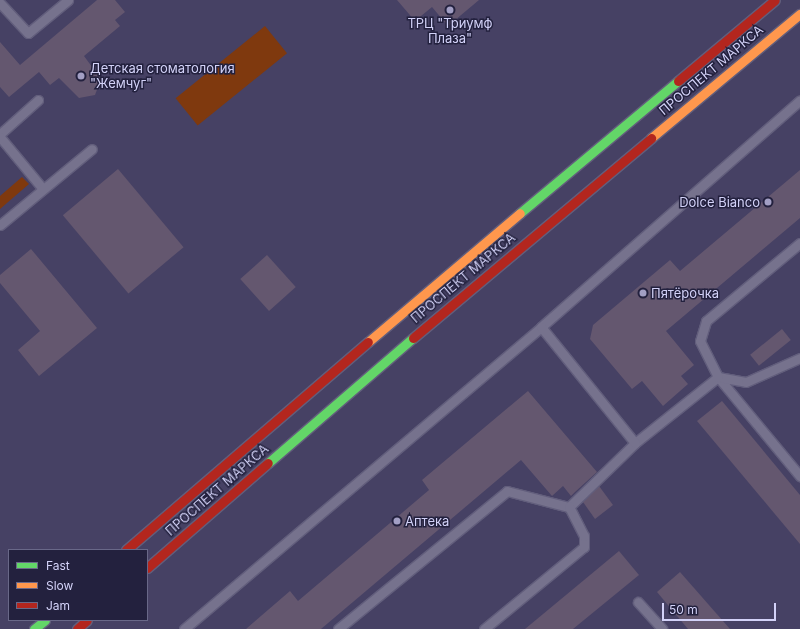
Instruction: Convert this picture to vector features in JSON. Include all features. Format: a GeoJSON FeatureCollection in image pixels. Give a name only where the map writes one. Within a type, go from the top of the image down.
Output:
{"type":"FeatureCollection","features":[{"type":"Feature","properties":{"kind":"main road","name":"ПРОСПЕКТ МАРКСА"},"geometry":{"type":"LineString","coordinates":[[127,549],[448,273],[775,0]]}},
{"type":"Feature","properties":{"kind":"main road","name":"ПРОСПЕКТ МАРКСА"},"geometry":{"type":"LineString","coordinates":[[148,567],[465,293],[800,14]]}},
{"type":"Feature","properties":{"kind":"main road"},"geometry":{"type":"LineString","coordinates":[[34,629],[44,621]]}},
{"type":"Feature","properties":{"kind":"main road"},"geometry":{"type":"LineString","coordinates":[[77,629],[86,621]]}},
{"type":"Feature","properties":{"kind":"lane"},"geometry":{"type":"LineString","coordinates":[[0,3],[28,33],[68,0]]}},
{"type":"Feature","properties":{"kind":"lane"},"geometry":{"type":"LineString","coordinates":[[0,134],[38,100]]}},
{"type":"Feature","properties":{"kind":"lane"},"geometry":{"type":"LineString","coordinates":[[184,629],[541,327],[800,100]]}},
{"type":"Feature","properties":{"kind":"lane"},"geometry":{"type":"LineString","coordinates":[[0,137],[43,189]]}},
{"type":"Feature","properties":{"kind":"lane"},"geometry":{"type":"LineString","coordinates":[[0,225],[92,149]]}},
{"type":"Feature","properties":{"kind":"lane"},"geometry":{"type":"LineString","coordinates":[[800,243],[706,321],[700,341],[718,377],[800,476]]}},
{"type":"Feature","properties":{"kind":"lane"},"geometry":{"type":"LineString","coordinates":[[541,327],[635,442]]}},
{"type":"Feature","properties":{"kind":"lane"},"geometry":{"type":"LineString","coordinates":[[569,507],[635,442],[718,377],[746,382],[800,358]]}},
{"type":"Feature","properties":{"kind":"lane"},"geometry":{"type":"LineString","coordinates":[[338,629],[507,491],[569,507],[584,536],[584,547],[484,629]]}},
{"type":"Feature","properties":{"kind":"lane"},"geometry":{"type":"LineString","coordinates":[[638,602],[662,629]]}},
{"type":"Feature","properties":{"kind":"shaded area"},"geometry":{"type":"Polygon","coordinates":[[[265,26],[287,53],[198,126],[176,98],[265,26]]]}},
{"type":"Feature","properties":{"kind":"shaded area"},"geometry":{"type":"Polygon","coordinates":[[[22,177],[29,184],[0,209],[0,196],[22,177]]]}},
{"type":"Feature","properties":{"kind":"building"},"geometry":{"type":"Polygon","coordinates":[[[97,0],[115,0],[125,12],[115,20],[120,26],[84,56],[101,79],[95,95],[79,98],[59,78],[50,85],[39,72],[9,97],[0,87],[0,42],[20,65],[97,0]]]}},
{"type":"Feature","properties":{"kind":"building","name":"ТРЦ \"Триумф Плаза\""},"geometry":{"type":"Polygon","coordinates":[[[397,0],[479,0],[448,26],[432,7],[415,21],[397,0]]]}},
{"type":"Feature","properties":{"kind":"building"},"geometry":{"type":"Polygon","coordinates":[[[118,169],[184,247],[128,293],[63,215],[118,169]]]}},
{"type":"Feature","properties":{"kind":"building"},"geometry":{"type":"Polygon","coordinates":[[[800,170],[800,218],[666,331],[694,365],[681,376],[688,384],[663,406],[642,381],[632,389],[590,339],[593,325],[670,260],[680,271],[800,170]]]}},
{"type":"Feature","properties":{"kind":"building"},"geometry":{"type":"Polygon","coordinates":[[[31,249],[97,328],[39,376],[18,350],[40,331],[0,283],[0,275],[31,249]]]}},
{"type":"Feature","properties":{"kind":"building"},"geometry":{"type":"Polygon","coordinates":[[[267,255],[296,287],[269,311],[240,279],[267,255]]]}},
{"type":"Feature","properties":{"kind":"building"},"geometry":{"type":"Polygon","coordinates":[[[782,329],[791,340],[759,366],[750,355],[782,329]]]}},
{"type":"Feature","properties":{"kind":"building"},"geometry":{"type":"Polygon","coordinates":[[[528,391],[597,472],[571,496],[563,486],[552,496],[521,460],[321,629],[246,629],[290,591],[298,601],[429,490],[422,480],[528,391]]]}},
{"type":"Feature","properties":{"kind":"building"},"geometry":{"type":"Polygon","coordinates":[[[722,401],[800,495],[800,544],[697,421],[722,401]]]}},
{"type":"Feature","properties":{"kind":"building"},"geometry":{"type":"Polygon","coordinates":[[[599,486],[613,505],[595,519],[583,502],[599,486]]]}},
{"type":"Feature","properties":{"kind":"building"},"geometry":{"type":"Polygon","coordinates":[[[619,551],[639,575],[573,629],[525,629],[619,551]]]}},
{"type":"Feature","properties":{"kind":"building"},"geometry":{"type":"Polygon","coordinates":[[[680,572],[730,629],[688,629],[657,592],[680,572]]]}},
{"type":"Feature","properties":{"kind":"traffic: fast"},"geometry":{"type":"LineString","coordinates":[[520,213],[678,81]]}},
{"type":"Feature","properties":{"kind":"traffic: fast"},"geometry":{"type":"LineString","coordinates":[[268,463],[413,338]]}},
{"type":"Feature","properties":{"kind":"traffic: fast"},"geometry":{"type":"LineString","coordinates":[[34,629],[44,621]]}},
{"type":"Feature","properties":{"kind":"traffic: slow"},"geometry":{"type":"LineString","coordinates":[[651,138],[800,14]]}},
{"type":"Feature","properties":{"kind":"traffic: slow"},"geometry":{"type":"LineString","coordinates":[[368,342],[520,213]]}},
{"type":"Feature","properties":{"kind":"traffic: jam"},"geometry":{"type":"LineString","coordinates":[[678,81],[775,0]]}},
{"type":"Feature","properties":{"kind":"traffic: jam"},"geometry":{"type":"LineString","coordinates":[[413,338],[651,138]]}},
{"type":"Feature","properties":{"kind":"traffic: jam"},"geometry":{"type":"LineString","coordinates":[[127,549],[368,342]]}},
{"type":"Feature","properties":{"kind":"traffic: jam"},"geometry":{"type":"LineString","coordinates":[[148,567],[268,463]]}},
{"type":"Feature","properties":{"kind":"traffic: jam"},"geometry":{"type":"LineString","coordinates":[[77,629],[86,621]]}},
{"type":"Feature","properties":{"kind":"place","name":"ТРЦ \"Триумф Плаза\""},"geometry":{"type":"Point","coordinates":[450,10]}},
{"type":"Feature","properties":{"kind":"place","name":"Детская стоматология \"Жемчуг\""},"geometry":{"type":"Point","coordinates":[81,76]}},
{"type":"Feature","properties":{"kind":"place","name":"Dolce Bianco"},"geometry":{"type":"Point","coordinates":[768,202]}},
{"type":"Feature","properties":{"kind":"place","name":"Пятёрочка"},"geometry":{"type":"Point","coordinates":[643,293]}},
{"type":"Feature","properties":{"kind":"place","name":"Аптека"},"geometry":{"type":"Point","coordinates":[397,521]}}]}
